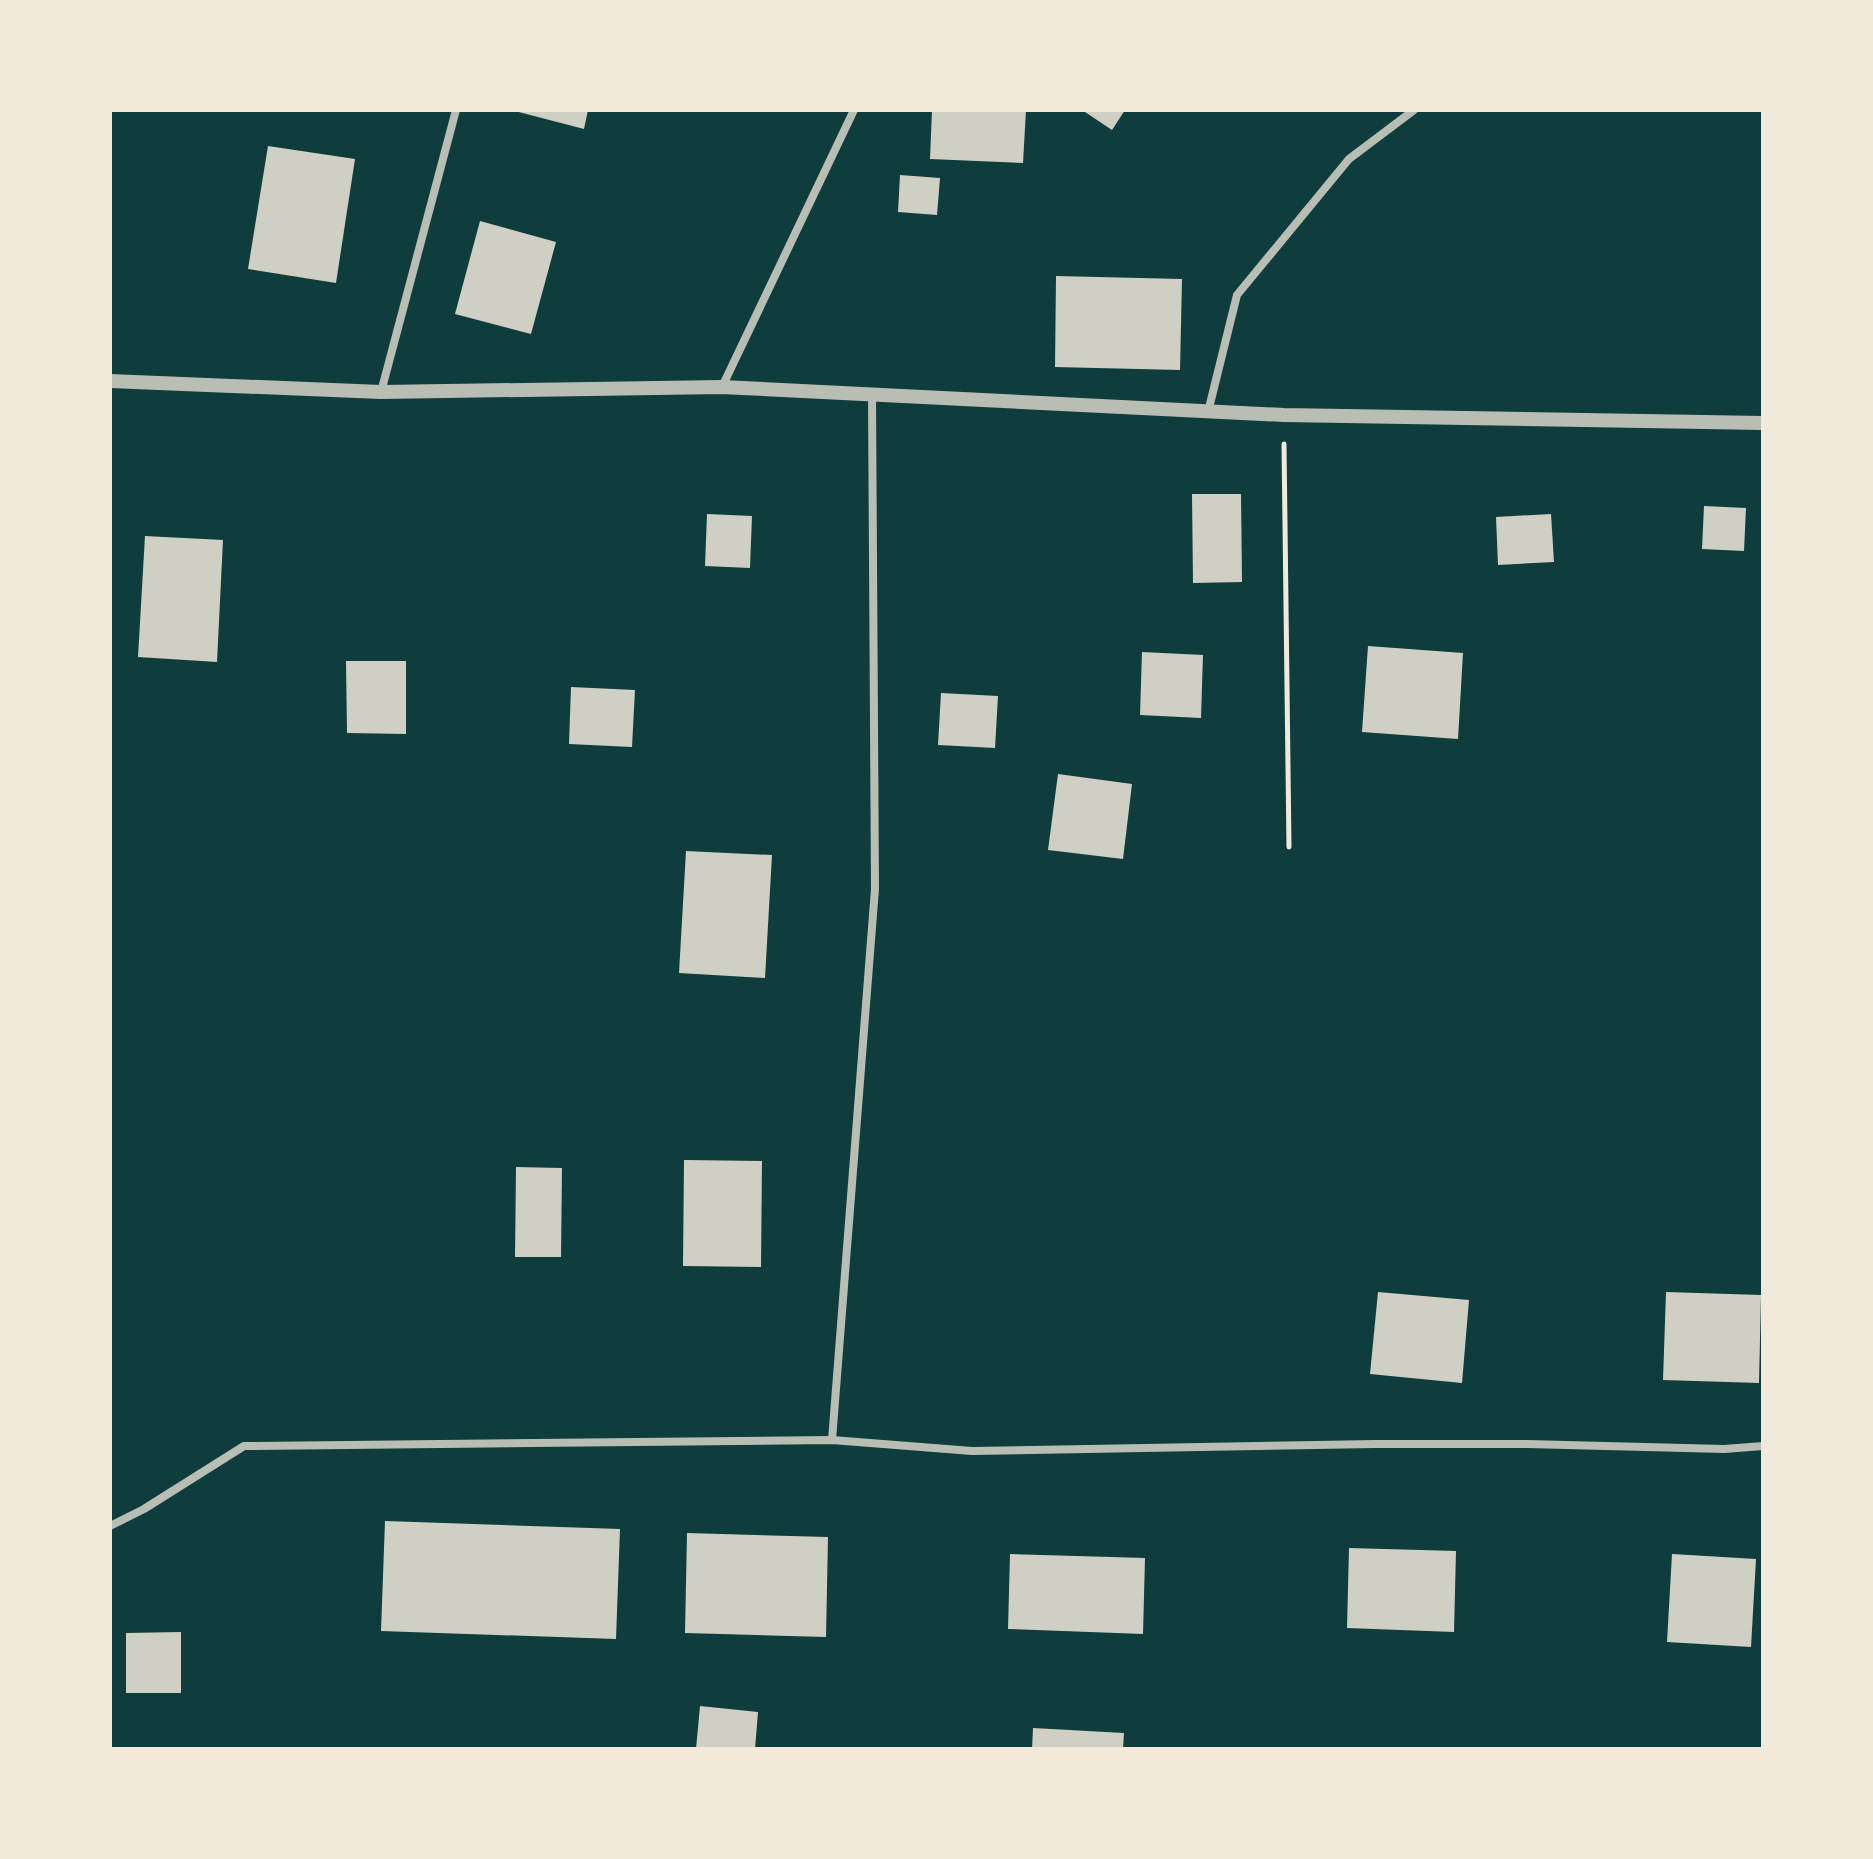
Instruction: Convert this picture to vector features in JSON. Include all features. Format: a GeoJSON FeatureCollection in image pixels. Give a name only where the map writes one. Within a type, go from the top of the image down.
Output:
{"type":"FeatureCollection","features":[{"type":"Feature","properties":{"kind":"street"},"geometry":{"type":"LineString","coordinates":[[381,392],[456,110]]}},
{"type":"Feature","properties":{"kind":"street"},"geometry":{"type":"LineString","coordinates":[[722,387],[854,110]]}},
{"type":"Feature","properties":{"kind":"street"},"geometry":{"type":"LineString","coordinates":[[1208,412],[1237,295],[1349,159],[1414,110]]}},
{"type":"Feature","properties":{"kind":"street"},"geometry":{"type":"LineString","coordinates":[[110,381],[381,392],[722,387],[1284,415],[1763,423]]}},
{"type":"Feature","properties":{"kind":"street"},"geometry":{"type":"LineString","coordinates":[[832,1440],[875,889],[872,395]]}},
{"type":"Feature","properties":{"kind":"street"},"geometry":{"type":"LineString","coordinates":[[110,1526],[144,1509],[244,1446],[832,1440],[972,1451],[1376,1444],[1724,1449],[1763,1446]]}},
{"type":"Feature","properties":{"kind":"path"},"geometry":{"type":"LineString","coordinates":[[1284,415],[1289,847]]}},
{"type":"Feature","properties":{"kind":"building"},"geometry":{"type":"Polygon","coordinates":[[[511,110],[588,110],[584,129],[511,110]]]}},
{"type":"Feature","properties":{"kind":"building"},"geometry":{"type":"Polygon","coordinates":[[[932,110],[1026,110],[1023,163],[930,159],[932,110]]]}},
{"type":"Feature","properties":{"kind":"building"},"geometry":{"type":"Polygon","coordinates":[[[1082,110],[1125,110],[1112,130],[1082,110]]]}},
{"type":"Feature","properties":{"kind":"building"},"geometry":{"type":"Polygon","coordinates":[[[268,146],[355,159],[336,283],[248,269],[268,146]]]}},
{"type":"Feature","properties":{"kind":"building"},"geometry":{"type":"Polygon","coordinates":[[[900,175],[940,178],[937,215],[898,212],[900,175]]]}},
{"type":"Feature","properties":{"kind":"building"},"geometry":{"type":"Polygon","coordinates":[[[480,221],[556,242],[531,334],[455,314],[480,221]]]}},
{"type":"Feature","properties":{"kind":"building"},"geometry":{"type":"Polygon","coordinates":[[[1056,276],[1182,279],[1180,370],[1055,367],[1056,276]]]}},
{"type":"Feature","properties":{"kind":"building"},"geometry":{"type":"Polygon","coordinates":[[[1192,494],[1241,494],[1242,582],[1193,583],[1192,494]]]}},
{"type":"Feature","properties":{"kind":"building"},"geometry":{"type":"Polygon","coordinates":[[[1704,506],[1746,508],[1744,551],[1702,549],[1704,506]]]}},
{"type":"Feature","properties":{"kind":"building"},"geometry":{"type":"Polygon","coordinates":[[[707,514],[752,516],[750,568],[705,566],[707,514]]]}},
{"type":"Feature","properties":{"kind":"building"},"geometry":{"type":"Polygon","coordinates":[[[1551,514],[1554,562],[1498,565],[1496,517],[1551,514]]]}},
{"type":"Feature","properties":{"kind":"building"},"geometry":{"type":"Polygon","coordinates":[[[145,536],[223,540],[217,662],[138,657],[145,536]]]}},
{"type":"Feature","properties":{"kind":"building"},"geometry":{"type":"Polygon","coordinates":[[[1368,646],[1463,653],[1458,739],[1362,732],[1368,646]]]}},
{"type":"Feature","properties":{"kind":"building"},"geometry":{"type":"Polygon","coordinates":[[[1142,652],[1203,655],[1201,718],[1140,715],[1142,652]]]}},
{"type":"Feature","properties":{"kind":"building"},"geometry":{"type":"Polygon","coordinates":[[[346,661],[406,661],[406,734],[347,733],[346,661]]]}},
{"type":"Feature","properties":{"kind":"building"},"geometry":{"type":"Polygon","coordinates":[[[571,687],[635,690],[632,747],[569,744],[571,687]]]}},
{"type":"Feature","properties":{"kind":"building"},"geometry":{"type":"Polygon","coordinates":[[[941,693],[998,696],[995,748],[938,745],[941,693]]]}},
{"type":"Feature","properties":{"kind":"building"},"geometry":{"type":"Polygon","coordinates":[[[1058,774],[1132,784],[1123,859],[1048,850],[1058,774]]]}},
{"type":"Feature","properties":{"kind":"building"},"geometry":{"type":"Polygon","coordinates":[[[686,851],[772,855],[765,978],[679,973],[686,851]]]}},
{"type":"Feature","properties":{"kind":"building"},"geometry":{"type":"Polygon","coordinates":[[[684,1160],[762,1161],[761,1267],[683,1266],[684,1160]]]}},
{"type":"Feature","properties":{"kind":"building"},"geometry":{"type":"Polygon","coordinates":[[[516,1167],[562,1168],[561,1257],[515,1257],[516,1167]]]}},
{"type":"Feature","properties":{"kind":"building"},"geometry":{"type":"Polygon","coordinates":[[[1378,1292],[1469,1300],[1462,1383],[1370,1374],[1378,1292]]]}},
{"type":"Feature","properties":{"kind":"building"},"geometry":{"type":"Polygon","coordinates":[[[1666,1292],[1761,1295],[1759,1383],[1663,1380],[1666,1292]]]}},
{"type":"Feature","properties":{"kind":"building"},"geometry":{"type":"Polygon","coordinates":[[[385,1521],[620,1529],[616,1639],[381,1631],[385,1521]]]}},
{"type":"Feature","properties":{"kind":"building"},"geometry":{"type":"Polygon","coordinates":[[[687,1533],[828,1537],[826,1637],[685,1633],[687,1533]]]}},
{"type":"Feature","properties":{"kind":"building"},"geometry":{"type":"Polygon","coordinates":[[[1349,1548],[1456,1551],[1454,1632],[1347,1628],[1349,1548]]]}},
{"type":"Feature","properties":{"kind":"building"},"geometry":{"type":"Polygon","coordinates":[[[1010,1554],[1145,1558],[1143,1634],[1008,1629],[1010,1554]]]}},
{"type":"Feature","properties":{"kind":"building"},"geometry":{"type":"Polygon","coordinates":[[[1672,1554],[1756,1559],[1751,1647],[1667,1642],[1672,1554]]]}},
{"type":"Feature","properties":{"kind":"building"},"geometry":{"type":"Polygon","coordinates":[[[181,1632],[181,1693],[126,1693],[126,1633],[181,1632]]]}},
{"type":"Feature","properties":{"kind":"building"},"geometry":{"type":"Polygon","coordinates":[[[700,1706],[758,1712],[755,1749],[696,1749],[700,1706]]]}},
{"type":"Feature","properties":{"kind":"building"},"geometry":{"type":"Polygon","coordinates":[[[1033,1728],[1124,1733],[1123,1749],[1032,1749],[1033,1728]]]}}]}
